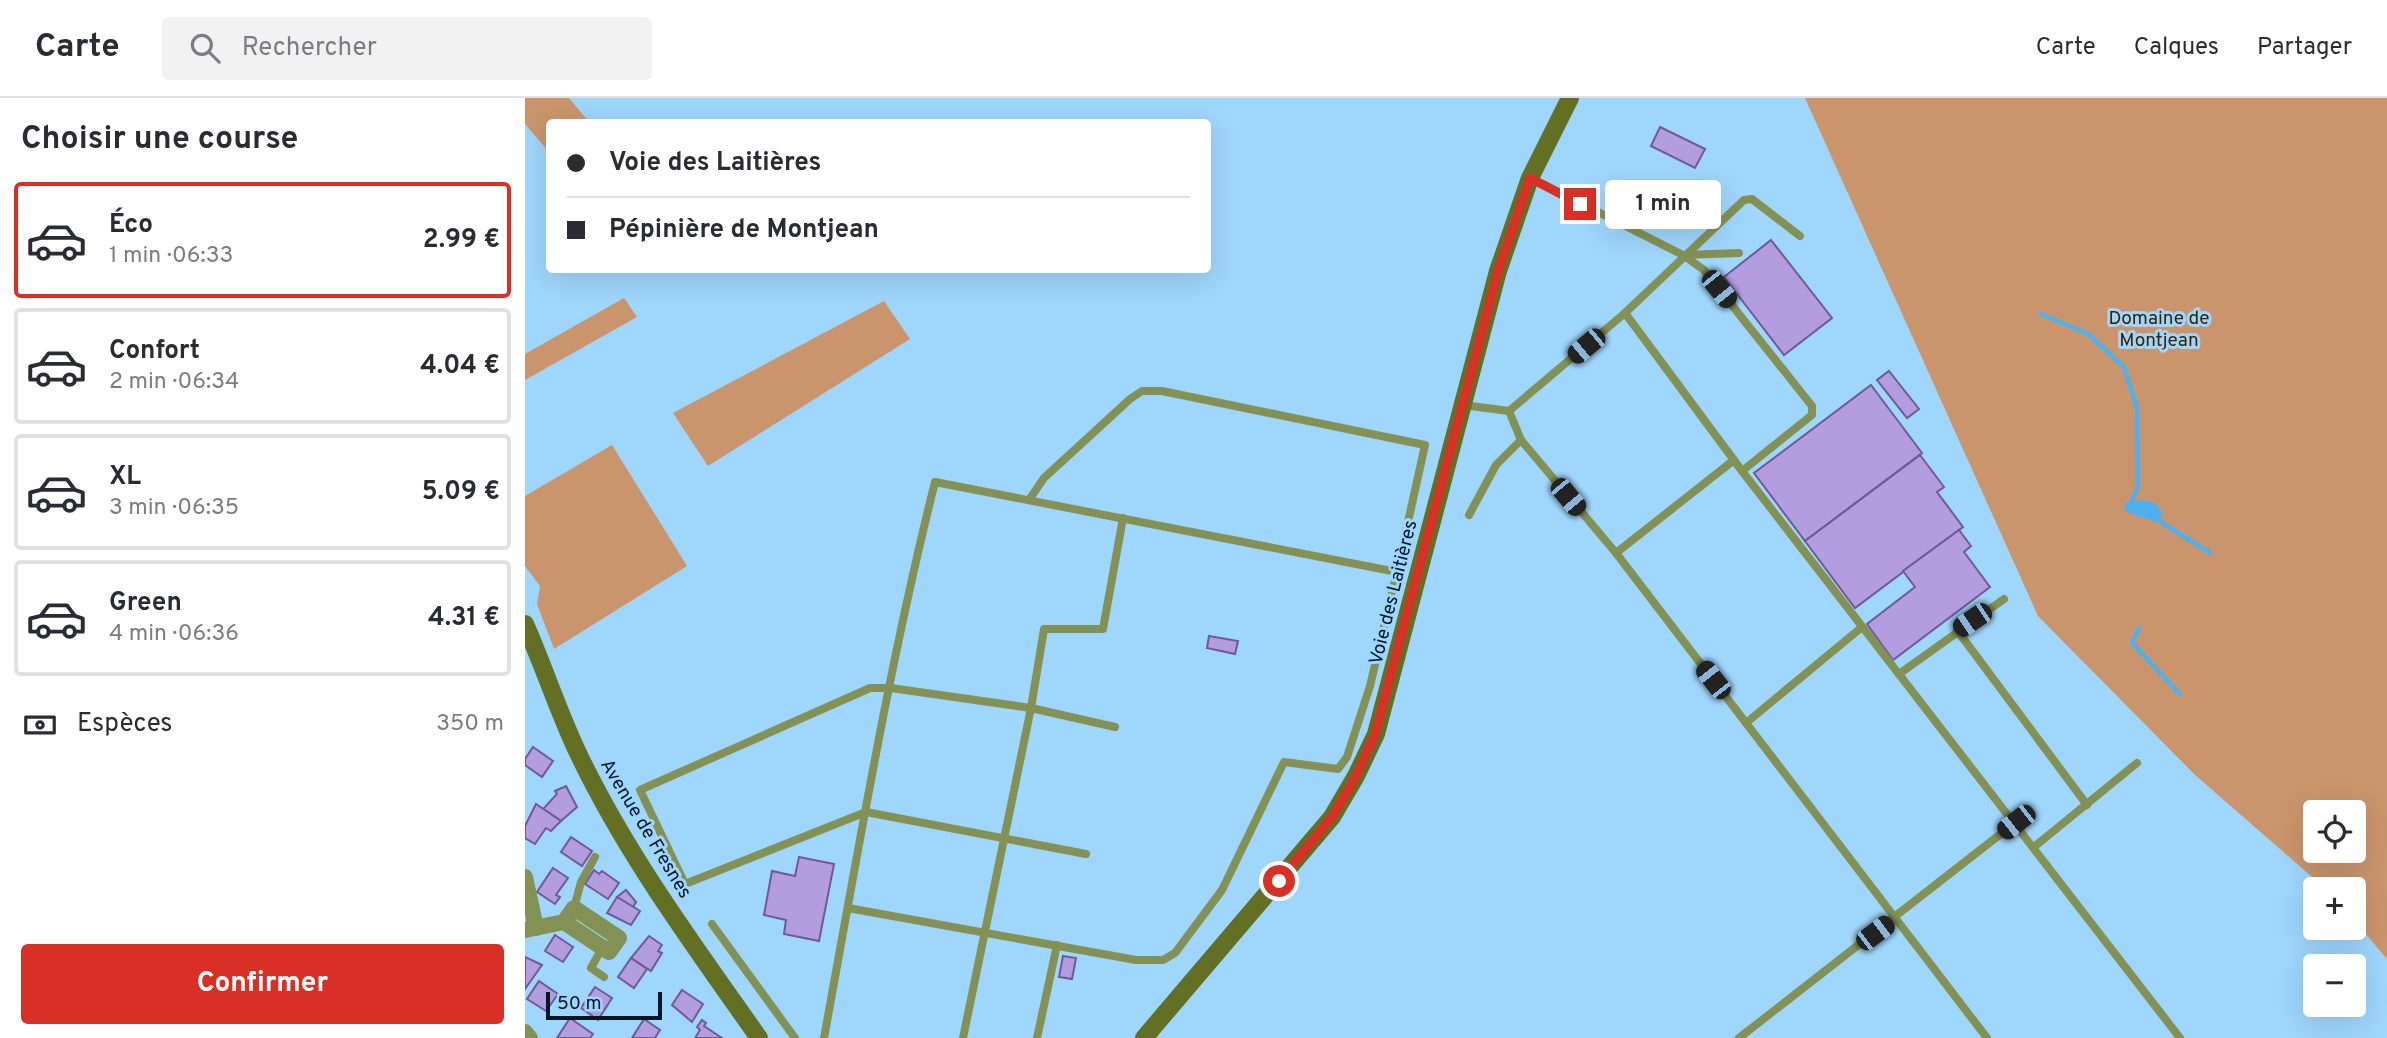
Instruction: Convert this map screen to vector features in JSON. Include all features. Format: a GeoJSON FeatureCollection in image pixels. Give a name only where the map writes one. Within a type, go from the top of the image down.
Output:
{"type":"FeatureCollection","features":[{"type":"Feature","properties":{"kind":"street","name":"Voie des Laitières"},"geometry":{"type":"LineString","coordinates":[[1144,1038],[1313,842],[1332,817],[1356,776],[1386,701],[1498,271],[1530,178],[1570,98]]}},
{"type":"Feature","properties":{"kind":"street","name":"Avenue de Fresnes"},"geometry":{"type":"LineString","coordinates":[[525,624],[579,755],[617,824],[759,1038]]}},
{"type":"Feature","properties":{"kind":"street"},"geometry":{"type":"LineString","coordinates":[[525,877],[530,929],[564,922],[574,908],[619,938],[609,952],[564,922]]}},
{"type":"Feature","properties":{"kind":"street"},"geometry":{"type":"LineString","coordinates":[[525,1032],[530,1038]]}},
{"type":"Feature","properties":{"kind":"lane"},"geometry":{"type":"LineString","coordinates":[[1530,178],[1683,255],[1704,270],[1812,406],[1812,415],[1742,471]]}},
{"type":"Feature","properties":{"kind":"lane"},"geometry":{"type":"LineString","coordinates":[[1463,405],[1509,411],[1625,313],[1683,255],[1744,200],[1752,199],[1800,236]]}},
{"type":"Feature","properties":{"kind":"lane"},"geometry":{"type":"LineString","coordinates":[[1683,255],[1739,253]]}},
{"type":"Feature","properties":{"kind":"lane"},"geometry":{"type":"LineString","coordinates":[[1625,313],[1742,471],[2016,822],[2180,1038]]}},
{"type":"Feature","properties":{"kind":"lane"},"geometry":{"type":"LineString","coordinates":[[848,908],[1136,960],[1163,960],[1175,953],[1222,890],[1285,762],[1338,769],[1347,757],[1370,685],[1425,444],[1162,391],[1142,391],[1044,478],[1030,500]]}},
{"type":"Feature","properties":{"kind":"lane"},"geometry":{"type":"LineString","coordinates":[[1509,411],[1521,440],[1616,553],[1987,1038]]}},
{"type":"Feature","properties":{"kind":"lane"},"geometry":{"type":"LineString","coordinates":[[1469,515],[1496,465],[1521,440]]}},
{"type":"Feature","properties":{"kind":"lane"},"geometry":{"type":"LineString","coordinates":[[1616,553],[1734,460]]}},
{"type":"Feature","properties":{"kind":"lane"},"geometry":{"type":"LineString","coordinates":[[824,1038],[866,812],[935,482],[1397,572]]}},
{"type":"Feature","properties":{"kind":"lane"},"geometry":{"type":"LineString","coordinates":[[963,1038],[1031,708],[1044,629],[1103,629],[1123,518]]}},
{"type":"Feature","properties":{"kind":"lane"},"geometry":{"type":"LineString","coordinates":[[1899,674],[2004,599]]}},
{"type":"Feature","properties":{"kind":"lane"},"geometry":{"type":"LineString","coordinates":[[1746,723],[1862,627]]}},
{"type":"Feature","properties":{"kind":"lane"},"geometry":{"type":"LineString","coordinates":[[1957,630],[2087,805]]}},
{"type":"Feature","properties":{"kind":"lane"},"geometry":{"type":"LineString","coordinates":[[1086,854],[866,812],[685,884],[641,790],[870,688],[891,688],[1031,708],[1115,727]]}},
{"type":"Feature","properties":{"kind":"lane"},"geometry":{"type":"LineString","coordinates":[[2034,847],[2137,764]]}},
{"type":"Feature","properties":{"kind":"lane"},"geometry":{"type":"LineString","coordinates":[[1739,1038],[2016,822]]}},
{"type":"Feature","properties":{"kind":"lane"},"geometry":{"type":"LineString","coordinates":[[574,908],[581,881],[595,857]]}},
{"type":"Feature","properties":{"kind":"lane"},"geometry":{"type":"LineString","coordinates":[[712,924],[795,1038]]}},
{"type":"Feature","properties":{"kind":"lane"},"geometry":{"type":"LineString","coordinates":[[1037,1038],[1056,945]]}},
{"type":"Feature","properties":{"kind":"lane"},"geometry":{"type":"LineString","coordinates":[[602,948],[591,968],[604,977]]}},
{"type":"Feature","properties":{"kind":"green space"},"geometry":{"type":"Polygon","coordinates":[[[525,98],[569,98],[586,119],[546,119],[546,148],[525,124],[525,98]]]}},
{"type":"Feature","properties":{"kind":"green space","name":"Domaine de Montjean"},"geometry":{"type":"Polygon","coordinates":[[[1805,98],[2387,98],[2387,959],[2366,934],[2366,877],[2312,877],[2194,774],[2038,616],[1805,98]]]}},
{"type":"Feature","properties":{"kind":"green space"},"geometry":{"type":"Polygon","coordinates":[[[624,298],[637,317],[525,380],[525,354],[624,298]]]}},
{"type":"Feature","properties":{"kind":"green space"},"geometry":{"type":"Polygon","coordinates":[[[884,301],[910,339],[708,466],[673,413],[884,301]]]}},
{"type":"Feature","properties":{"kind":"green space"},"geometry":{"type":"Polygon","coordinates":[[[612,445],[687,566],[554,649],[537,604],[540,586],[525,566],[525,496],[612,445]]]}},
{"type":"Feature","properties":{"kind":"water"},"geometry":{"type":"Polygon","coordinates":[[[2142,500],[2155,503],[2163,514],[2156,522],[2126,512],[2124,503],[2142,500]]]}},
{"type":"Feature","properties":{"kind":"building"},"geometry":{"type":"Polygon","coordinates":[[[1660,127],[1705,149],[1695,168],[1651,146],[1660,127]]]}},
{"type":"Feature","properties":{"kind":"building"},"geometry":{"type":"Polygon","coordinates":[[[1771,240],[1832,318],[1784,355],[1724,277],[1771,240]]]}},
{"type":"Feature","properties":{"kind":"building"},"geometry":{"type":"Polygon","coordinates":[[[1889,371],[1919,409],[1907,418],[1877,380],[1889,371]]]}},
{"type":"Feature","properties":{"kind":"building"},"geometry":{"type":"Polygon","coordinates":[[[1871,385],[1922,453],[1805,541],[1754,473],[1871,385]]]}},
{"type":"Feature","properties":{"kind":"building"},"geometry":{"type":"Polygon","coordinates":[[[1920,455],[1944,487],[1937,492],[1963,527],[1855,608],[1805,541],[1920,455]]]}},
{"type":"Feature","properties":{"kind":"building"},"geometry":{"type":"Polygon","coordinates":[[[1959,530],[1971,546],[1964,552],[1990,587],[1893,660],[1867,624],[1915,587],[1903,571],[1959,530]]]}},
{"type":"Feature","properties":{"kind":"building"},"geometry":{"type":"Polygon","coordinates":[[[1209,636],[1238,641],[1235,654],[1207,648],[1209,636]]]}},
{"type":"Feature","properties":{"kind":"building"},"geometry":{"type":"Polygon","coordinates":[[[533,747],[553,761],[542,777],[525,765],[525,759],[533,747]]]}},
{"type":"Feature","properties":{"kind":"building"},"geometry":{"type":"Polygon","coordinates":[[[566,786],[577,807],[561,821],[543,809],[557,794],[555,791],[566,786]]]}},
{"type":"Feature","properties":{"kind":"building"},"geometry":{"type":"Polygon","coordinates":[[[536,804],[561,821],[551,831],[546,828],[535,844],[525,838],[525,826],[536,804]]]}},
{"type":"Feature","properties":{"kind":"building"},"geometry":{"type":"Polygon","coordinates":[[[571,837],[592,851],[582,866],[561,852],[571,837]]]}},
{"type":"Feature","properties":{"kind":"building"},"geometry":{"type":"Polygon","coordinates":[[[799,857],[834,864],[819,941],[784,934],[786,920],[764,915],[772,871],[795,876],[799,857]]]}},
{"type":"Feature","properties":{"kind":"building"},"geometry":{"type":"Polygon","coordinates":[[[553,868],[568,878],[556,895],[560,897],[555,904],[537,892],[553,868]]]}},
{"type":"Feature","properties":{"kind":"building"},"geometry":{"type":"Polygon","coordinates":[[[594,870],[599,874],[602,871],[619,883],[608,899],[585,884],[594,870]]]}},
{"type":"Feature","properties":{"kind":"building"},"geometry":{"type":"Polygon","coordinates":[[[626,890],[636,902],[633,907],[617,897],[626,890]]]}},
{"type":"Feature","properties":{"kind":"building"},"geometry":{"type":"Polygon","coordinates":[[[617,897],[640,911],[631,925],[607,913],[617,897]]]}},
{"type":"Feature","properties":{"kind":"building"},"geometry":{"type":"Polygon","coordinates":[[[555,935],[573,947],[563,962],[545,951],[555,935]]]}},
{"type":"Feature","properties":{"kind":"building"},"geometry":{"type":"Polygon","coordinates":[[[649,936],[662,945],[658,951],[662,953],[651,971],[631,958],[649,936]]]}},
{"type":"Feature","properties":{"kind":"building"},"geometry":{"type":"Polygon","coordinates":[[[1063,956],[1076,958],[1072,979],[1059,977],[1063,956]]]}},
{"type":"Feature","properties":{"kind":"building"},"geometry":{"type":"Polygon","coordinates":[[[525,957],[542,965],[525,989],[525,957]]]}},
{"type":"Feature","properties":{"kind":"building"},"geometry":{"type":"Polygon","coordinates":[[[631,958],[647,969],[634,988],[618,977],[631,958]]]}},
{"type":"Feature","properties":{"kind":"building"},"geometry":{"type":"Polygon","coordinates":[[[539,981],[558,994],[546,1011],[527,999],[539,981]]]}},
{"type":"Feature","properties":{"kind":"building"},"geometry":{"type":"Polygon","coordinates":[[[595,987],[612,998],[598,1020],[581,1008],[595,987]]]}},
{"type":"Feature","properties":{"kind":"building"},"geometry":{"type":"Polygon","coordinates":[[[682,990],[703,1004],[692,1022],[672,1005],[682,990]]]}},
{"type":"Feature","properties":{"kind":"building"},"geometry":{"type":"Polygon","coordinates":[[[570,1018],[593,1034],[590,1038],[557,1038],[570,1018]]]}},
{"type":"Feature","properties":{"kind":"building"},"geometry":{"type":"Polygon","coordinates":[[[644,1019],[660,1030],[655,1038],[632,1038],[644,1019]]]}},
{"type":"Feature","properties":{"kind":"building"},"geometry":{"type":"Polygon","coordinates":[[[702,1020],[706,1023],[704,1026],[722,1038],[695,1038],[700,1030],[697,1027],[702,1020]]]}},
{"type":"Feature","properties":{"kind":"waterway"},"geometry":{"type":"LineString","coordinates":[[2041,314],[2088,334],[2124,367],[2137,408],[2138,487],[2131,502]]}},
{"type":"Feature","properties":{"kind":"waterway"},"geometry":{"type":"LineString","coordinates":[[2158,520],[2210,553]]}},
{"type":"Feature","properties":{"kind":"waterway"},"geometry":{"type":"LineString","coordinates":[[2139,628],[2132,643],[2180,694]]}},
{"type":"Feature","properties":{"kind":"route"},"geometry":{"type":"LineString","coordinates":[[1279,881],[1332,817],[1356,776],[1375,734],[1391,683],[1498,271],[1530,178],[1580,204]]}}]}
